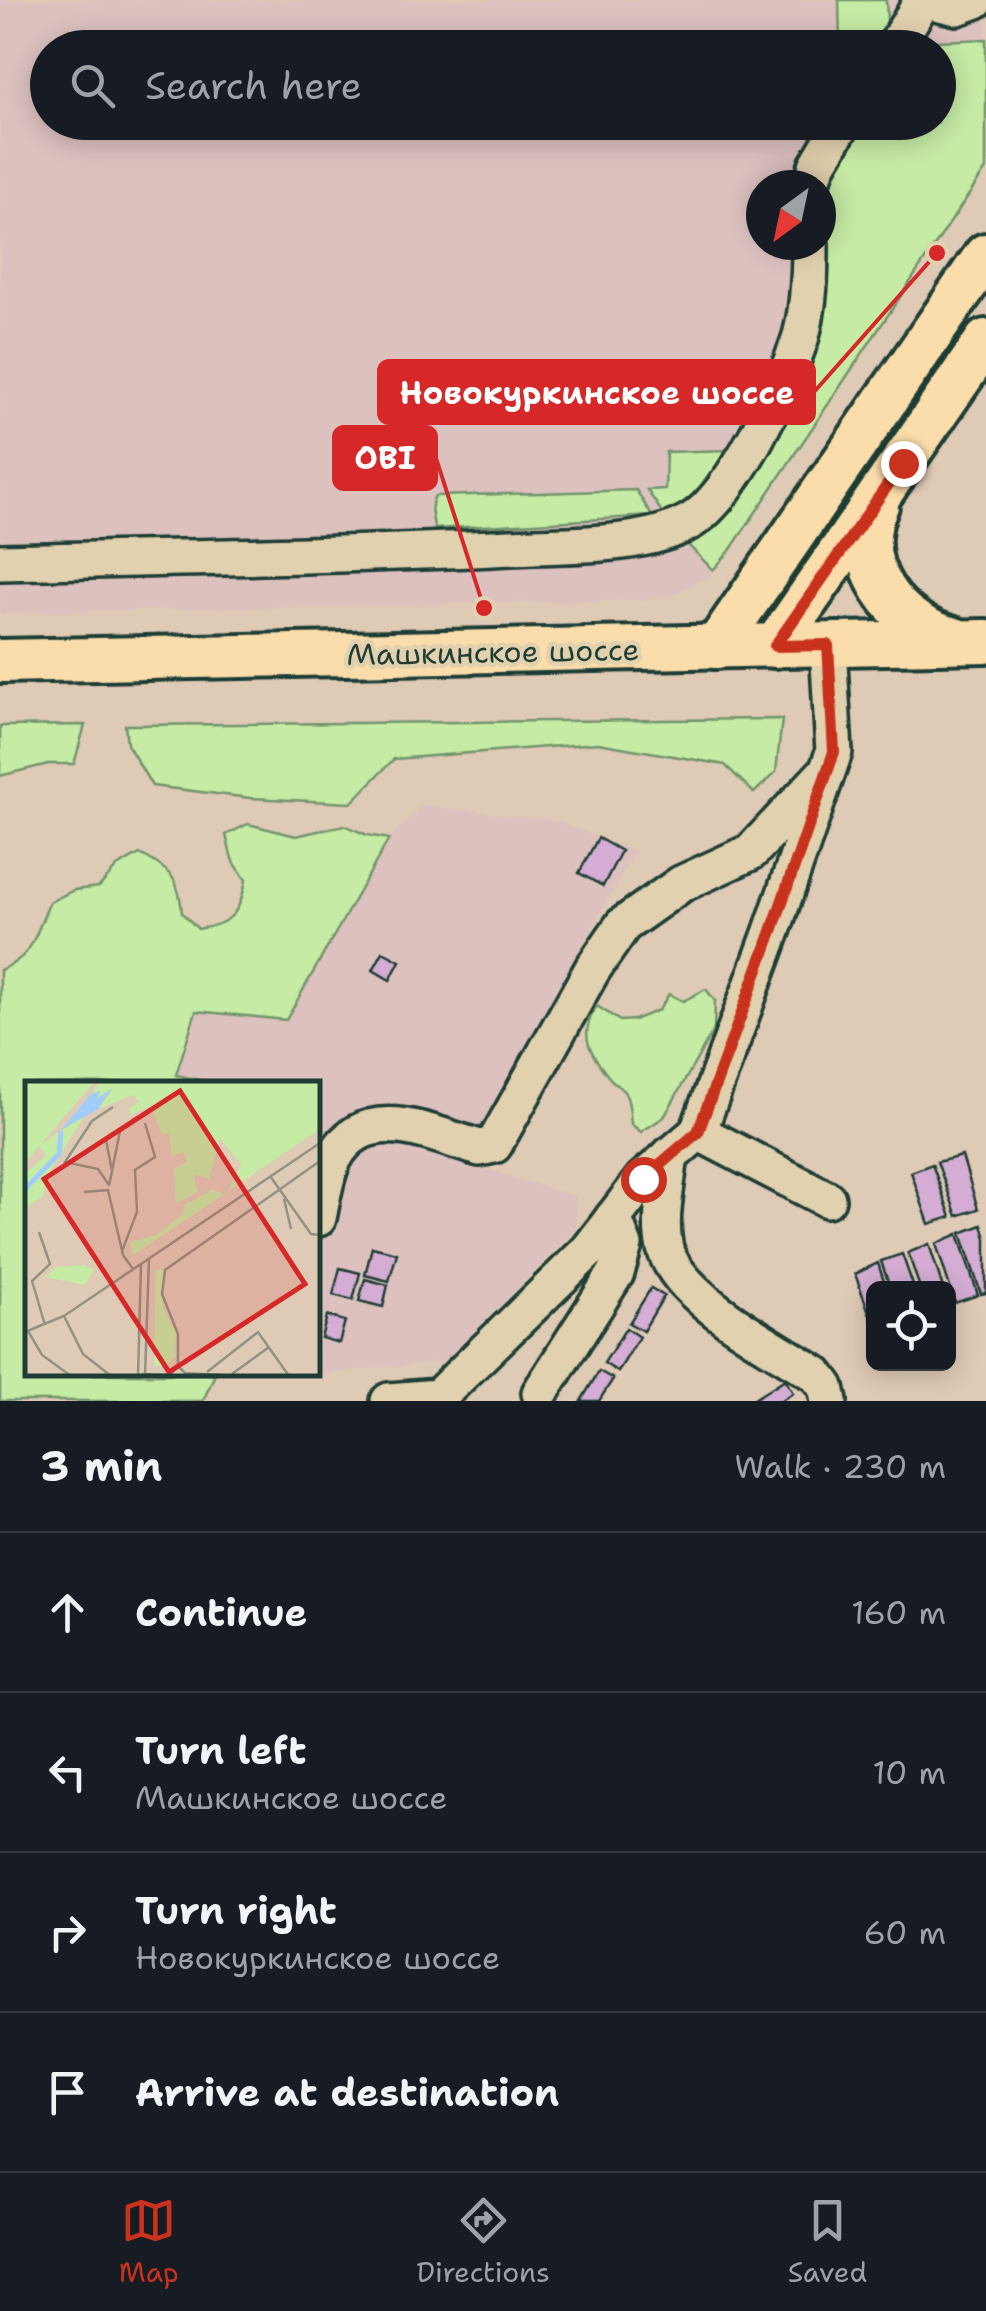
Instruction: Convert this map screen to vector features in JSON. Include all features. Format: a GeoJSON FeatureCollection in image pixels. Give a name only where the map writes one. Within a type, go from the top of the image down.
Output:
{"type":"FeatureCollection","features":[{"type":"Feature","properties":{"kind":"main road"},"geometry":{"type":"LineString","coordinates":[[716,648],[986,255]]}},
{"type":"Feature","properties":{"kind":"main road"},"geometry":{"type":"LineString","coordinates":[[775,646],[986,342]]}},
{"type":"Feature","properties":{"kind":"main road"},"geometry":{"type":"LineString","coordinates":[[881,495],[868,544],[880,589],[904,615],[936,635],[975,642]]}},
{"type":"Feature","properties":{"kind":"main road","name":"Машкинское шоссе"},"geometry":{"type":"LineString","coordinates":[[0,661],[975,642]]}},
{"type":"Feature","properties":{"kind":"street"},"geometry":{"type":"LineString","coordinates":[[906,30],[925,0],[957,7],[976,0]]}},
{"type":"Feature","properties":{"kind":"street"},"geometry":{"type":"LineString","coordinates":[[816,170],[832,140]]}},
{"type":"Feature","properties":{"kind":"street"},"geometry":{"type":"LineString","coordinates":[[0,562],[481,549],[633,539],[669,532],[694,520],[718,498],[742,462],[801,335],[809,260]]}},
{"type":"Feature","properties":{"kind":"street"},"geometry":{"type":"LineString","coordinates":[[389,1401],[438,1397],[588,1251],[643,1179],[698,1132],[834,752],[828,645]]}},
{"type":"Feature","properties":{"kind":"street"},"geometry":{"type":"LineString","coordinates":[[320,1210],[332,1161],[344,1143],[368,1128],[388,1122],[480,1148],[494,1144],[592,970],[622,925],[681,884],[751,852],[827,771]]}},
{"type":"Feature","properties":{"kind":"street"},"geometry":{"type":"LineString","coordinates":[[698,1132],[827,1200]]}},
{"type":"Feature","properties":{"kind":"street"},"geometry":{"type":"LineString","coordinates":[[670,1156],[664,1245],[674,1272],[696,1295],[818,1374],[829,1401]]}},
{"type":"Feature","properties":{"kind":"street"},"geometry":{"type":"LineString","coordinates":[[540,1393],[616,1273],[624,1245],[613,1218]]}},
{"type":"Feature","properties":{"kind":"shaded area"},"geometry":{"type":"Polygon","coordinates":[[[0,0],[986,0],[986,169],[729,552],[704,579],[674,595],[643,600],[0,613],[0,0]]]}},
{"type":"Feature","properties":{"kind":"shaded area"},"geometry":{"type":"Polygon","coordinates":[[[422,805],[556,821],[634,851],[484,1132],[393,1105],[385,1137],[576,1197],[576,1228],[447,1361],[320,1374],[320,1081],[205,1081],[176,1075],[196,1011],[286,1019],[389,839],[422,805]]]}},
{"type":"Feature","properties":{"kind":"green space"},"geometry":{"type":"Polygon","coordinates":[[[839,0],[886,0],[887,22],[883,30],[840,30],[839,0]]]}},
{"type":"Feature","properties":{"kind":"green space"},"geometry":{"type":"Polygon","coordinates":[[[986,39],[986,169],[729,552],[713,570],[683,540],[821,299],[822,260],[836,260],[834,170],[850,140],[956,140],[956,40],[986,39]]]}},
{"type":"Feature","properties":{"kind":"green space"},"geometry":{"type":"Polygon","coordinates":[[[730,450],[726,468],[668,521],[647,490],[665,489],[666,452],[730,450]]]}},
{"type":"Feature","properties":{"kind":"green space"},"geometry":{"type":"Polygon","coordinates":[[[636,490],[652,516],[435,529],[432,516],[435,496],[636,490]]]}},
{"type":"Feature","properties":{"kind":"green space"},"geometry":{"type":"Polygon","coordinates":[[[782,719],[776,772],[754,793],[725,765],[598,743],[394,759],[351,803],[250,798],[152,786],[127,744],[125,725],[782,719]]]}},
{"type":"Feature","properties":{"kind":"green space"},"geometry":{"type":"Polygon","coordinates":[[[85,725],[74,764],[48,764],[0,776],[0,726],[85,725]]]}},
{"type":"Feature","properties":{"kind":"green space"},"geometry":{"type":"Polygon","coordinates":[[[248,824],[296,836],[344,825],[389,839],[286,1020],[196,1011],[176,1075],[205,1081],[25,1081],[25,1376],[214,1376],[203,1401],[0,1401],[0,970],[27,951],[50,902],[74,890],[99,887],[117,867],[140,854],[172,876],[182,913],[198,929],[227,920],[241,901],[246,880],[232,859],[226,835],[248,824]]]}},
{"type":"Feature","properties":{"kind":"green space"},"geometry":{"type":"Polygon","coordinates":[[[706,989],[715,1001],[714,1029],[664,1117],[641,1132],[631,1124],[625,1093],[591,1050],[587,1034],[591,1016],[597,1006],[620,1021],[634,1020],[659,1010],[669,994],[683,1001],[706,989]]]}},
{"type":"Feature","properties":{"kind":"building"},"geometry":{"type":"Polygon","coordinates":[[[598,838],[621,851],[603,886],[579,873],[598,838]]]}},
{"type":"Feature","properties":{"kind":"building"},"geometry":{"type":"Polygon","coordinates":[[[383,952],[400,961],[390,980],[373,970],[383,952]]]}},
{"type":"Feature","properties":{"kind":"building"},"geometry":{"type":"Polygon","coordinates":[[[962,1156],[978,1209],[957,1216],[937,1162],[962,1156]]]}},
{"type":"Feature","properties":{"kind":"building"},"geometry":{"type":"Polygon","coordinates":[[[932,1164],[951,1217],[929,1224],[911,1172],[932,1164]]]}},
{"type":"Feature","properties":{"kind":"building"},"geometry":{"type":"Polygon","coordinates":[[[982,1225],[986,1238],[986,1293],[981,1294],[961,1233],[982,1225]]]}},
{"type":"Feature","properties":{"kind":"building"},"geometry":{"type":"Polygon","coordinates":[[[958,1234],[978,1295],[956,1303],[956,1281],[948,1281],[936,1244],[958,1234]]]}},
{"type":"Feature","properties":{"kind":"building"},"geometry":{"type":"Polygon","coordinates":[[[929,1244],[941,1281],[918,1281],[908,1253],[929,1244]]]}},
{"type":"Feature","properties":{"kind":"building"},"geometry":{"type":"Polygon","coordinates":[[[372,1247],[397,1253],[389,1281],[365,1275],[372,1247]]]}},
{"type":"Feature","properties":{"kind":"building"},"geometry":{"type":"Polygon","coordinates":[[[902,1254],[912,1281],[888,1281],[881,1261],[902,1254]]]}},
{"type":"Feature","properties":{"kind":"building"},"geometry":{"type":"Polygon","coordinates":[[[878,1263],[884,1281],[866,1281],[866,1304],[855,1274],[878,1263]]]}},
{"type":"Feature","properties":{"kind":"building"},"geometry":{"type":"Polygon","coordinates":[[[340,1268],[360,1273],[353,1300],[333,1295],[340,1268]]]}},
{"type":"Feature","properties":{"kind":"building"},"geometry":{"type":"Polygon","coordinates":[[[365,1279],[388,1285],[383,1307],[359,1301],[365,1279]]]}},
{"type":"Feature","properties":{"kind":"building"},"geometry":{"type":"Polygon","coordinates":[[[651,1288],[664,1296],[643,1331],[629,1323],[651,1288]]]}},
{"type":"Feature","properties":{"kind":"building"},"geometry":{"type":"Polygon","coordinates":[[[327,1316],[345,1321],[339,1343],[321,1338],[327,1316]]]}},
{"type":"Feature","properties":{"kind":"building"},"geometry":{"type":"Polygon","coordinates":[[[626,1328],[639,1337],[618,1372],[604,1363],[626,1328]]]}},
{"type":"Feature","properties":{"kind":"building"},"geometry":{"type":"Polygon","coordinates":[[[599,1371],[613,1379],[599,1401],[581,1401],[599,1371]]]}},
{"type":"Feature","properties":{"kind":"building"},"geometry":{"type":"Polygon","coordinates":[[[785,1379],[793,1393],[780,1401],[751,1401],[785,1379]]]}},
{"type":"Feature","properties":{"kind":"place","name":"Новокуркинское шоссе"},"geometry":{"type":"Point","coordinates":[937,253]}},
{"type":"Feature","properties":{"kind":"place","name":"OBI"},"geometry":{"type":"Point","coordinates":[484,608]}},
{"type":"Feature","properties":{"kind":"route"},"geometry":{"type":"LineString","coordinates":[[643,1179],[698,1132],[834,752],[828,645],[775,646],[903,463]]}}]}
